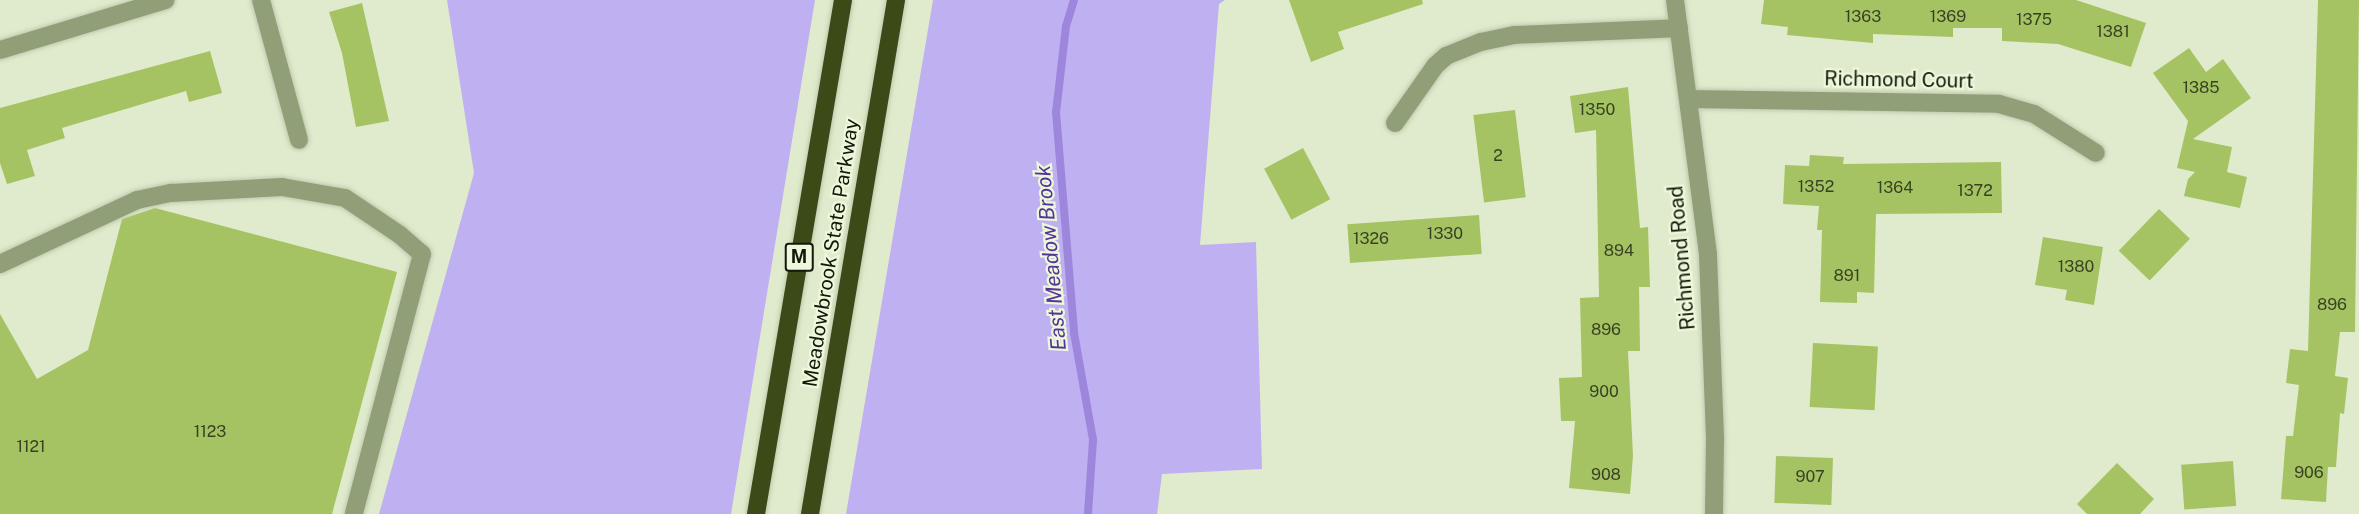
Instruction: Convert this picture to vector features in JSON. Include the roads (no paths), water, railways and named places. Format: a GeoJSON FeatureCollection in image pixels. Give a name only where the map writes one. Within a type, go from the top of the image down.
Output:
{"type":"FeatureCollection","features":[{"type":"Feature","properties":{"kind":"highway","name":"Meadowbrook State Parkway"},"geometry":{"type":"LineString","coordinates":[[756,514],[843,0]]}},
{"type":"Feature","properties":{"kind":"highway","name":"Meadowbrook State Parkway"},"geometry":{"type":"LineString","coordinates":[[810,514],[896,0]]}},
{"type":"Feature","properties":{"kind":"street"},"geometry":{"type":"LineString","coordinates":[[0,50],[166,0]]}},
{"type":"Feature","properties":{"kind":"street"},"geometry":{"type":"LineString","coordinates":[[261,0],[299,140]]}},
{"type":"Feature","properties":{"kind":"street","name":"Richmond Road"},"geometry":{"type":"LineString","coordinates":[[1675,0],[1708,255],[1714,514]]}},
{"type":"Feature","properties":{"kind":"street"},"geometry":{"type":"LineString","coordinates":[[1395,123],[1435,66],[1446,56],[1481,42],[1514,35],[1679,28]]}},
{"type":"Feature","properties":{"kind":"street","name":"Richmond Court"},"geometry":{"type":"LineString","coordinates":[[1689,99],[2000,104],[2034,114],[2096,153]]}},
{"type":"Feature","properties":{"kind":"street"},"geometry":{"type":"LineString","coordinates":[[0,264],[137,200],[171,194],[282,187],[345,198],[400,235],[422,254],[354,514]]}},
{"type":"Feature","properties":{"kind":"waterway","name":"East Meadow Brook"},"geometry":{"type":"LineString","coordinates":[[1074,0],[1066,26],[1056,112],[1074,333],[1093,440],[1088,514]]}}]}
